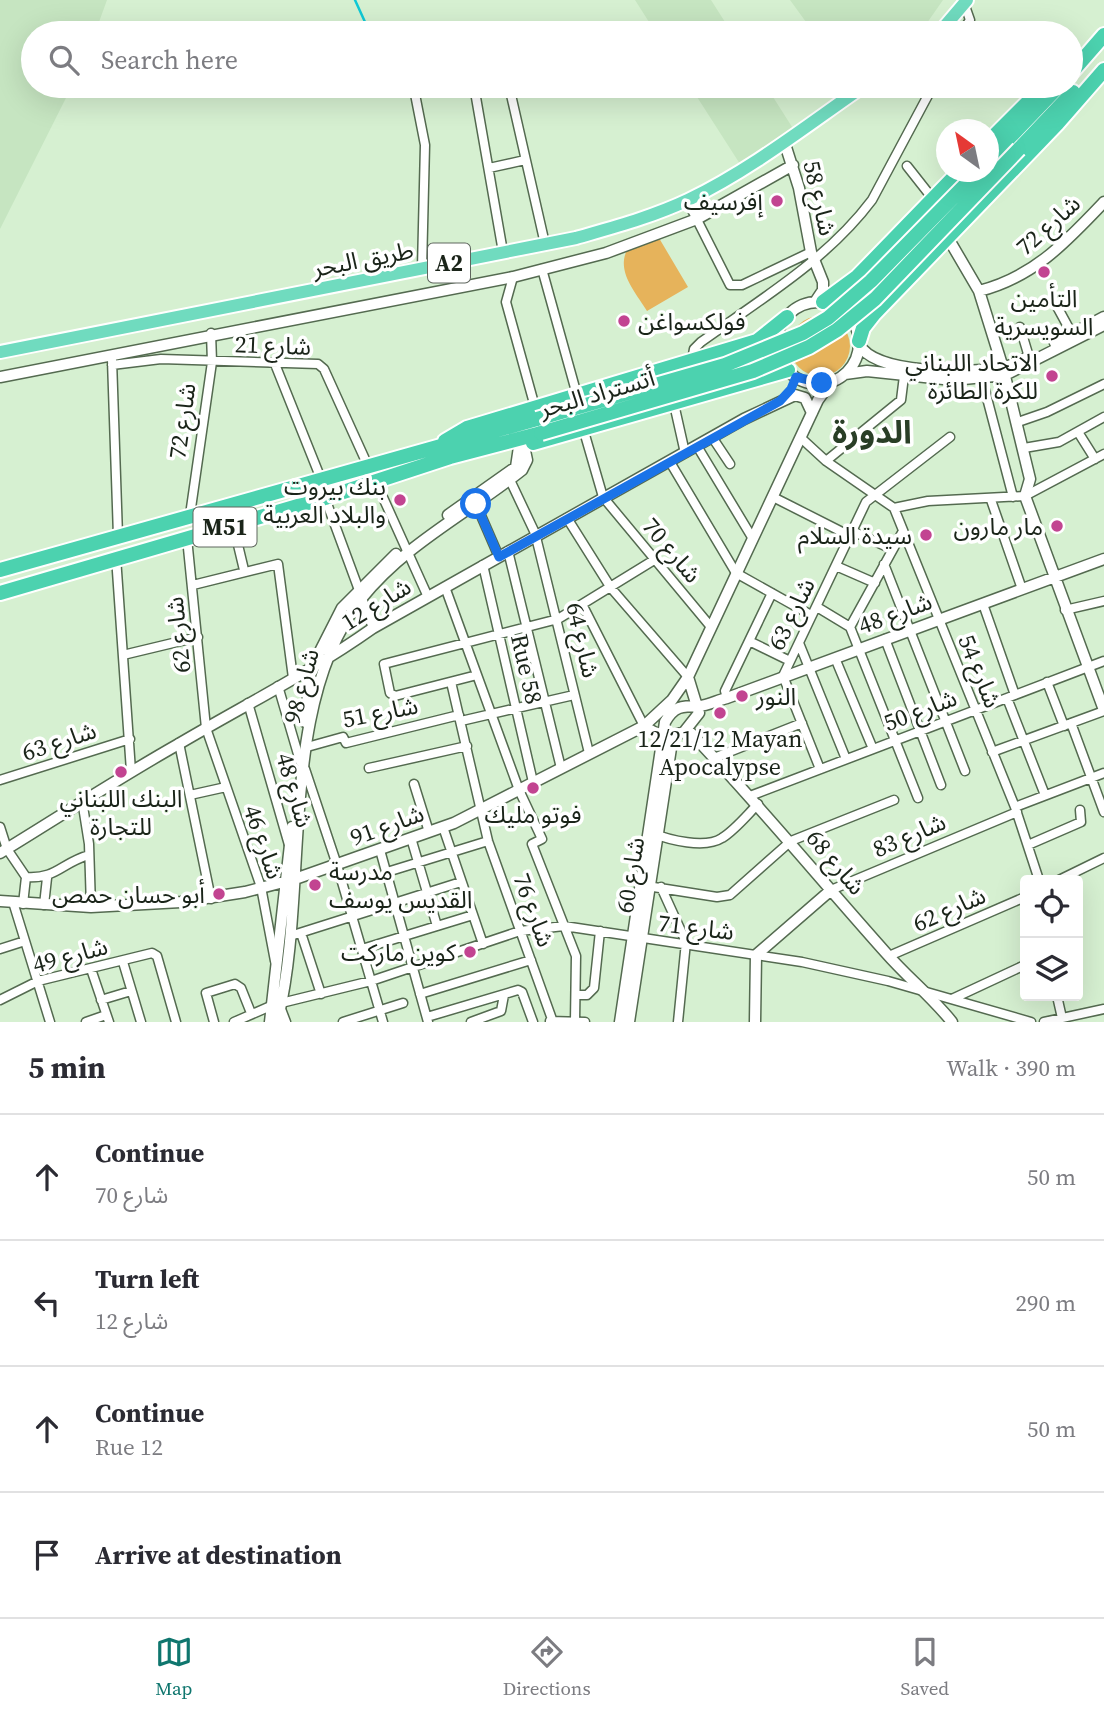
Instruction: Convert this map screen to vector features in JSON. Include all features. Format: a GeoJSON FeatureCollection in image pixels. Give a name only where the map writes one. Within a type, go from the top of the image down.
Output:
{"type":"FeatureCollection","features":[{"type":"Feature","properties":{"kind":"highway"},"geometry":{"type":"LineString","coordinates":[[949,21],[965,1]]}},
{"type":"Feature","properties":{"kind":"highway"},"geometry":{"type":"LineString","coordinates":[[1083,50],[1104,34]]}},
{"type":"Feature","properties":{"kind":"highway"},"geometry":{"type":"LineString","coordinates":[[1083,59],[1104,34]]}},
{"type":"Feature","properties":{"kind":"highway","name":"أتستراد البحر"},"geometry":{"type":"LineString","coordinates":[[1083,80],[1104,60]]}},
{"type":"Feature","properties":{"kind":"highway"},"geometry":{"type":"LineString","coordinates":[[1083,93],[1104,71]]}},
{"type":"Feature","properties":{"kind":"highway","name":"طريق البحر"},"geometry":{"type":"LineString","coordinates":[[0,352],[545,244],[620,225],[687,200],[785,144],[848,98]]}},
{"type":"Feature","properties":{"kind":"highway"},"geometry":{"type":"LineString","coordinates":[[999,132],[1032,98]]}},
{"type":"Feature","properties":{"kind":"highway","name":"أتستراد البحر"},"geometry":{"type":"LineString","coordinates":[[0,593],[376,482],[450,457],[538,420],[752,371],[809,347],[837,330],[875,299],[1014,144],[1050,98]]}},
{"type":"Feature","properties":{"kind":"highway","name":"أتستراد البحر"},"geometry":{"type":"LineString","coordinates":[[999,154],[1014,144],[1063,98]]}},
{"type":"Feature","properties":{"kind":"highway"},"geometry":{"type":"LineString","coordinates":[[859,343],[866,323],[1079,98]]}},
{"type":"Feature","properties":{"kind":"highway"},"geometry":{"type":"LineString","coordinates":[[819,302],[857,277],[949,182]]}},
{"type":"Feature","properties":{"kind":"highway","name":"أتستراد البحر"},"geometry":{"type":"LineString","coordinates":[[0,570],[725,365],[803,333],[864,288],[968,182]]}},
{"type":"Feature","properties":{"kind":"highway"},"geometry":{"type":"LineString","coordinates":[[857,277],[855,288],[862,302],[882,306]]}},
{"type":"Feature","properties":{"kind":"highway"},"geometry":{"type":"LineString","coordinates":[[538,420],[577,395],[757,341],[787,317]]}},
{"type":"Feature","properties":{"kind":"highway"},"geometry":{"type":"LineString","coordinates":[[450,457],[477,458],[792,374]]}},
{"type":"Feature","properties":{"kind":"street"},"geometry":{"type":"LineString","coordinates":[[965,1],[969,21]]}},
{"type":"Feature","properties":{"kind":"street"},"geometry":{"type":"LineString","coordinates":[[416,98],[425,145],[422,268]]}},
{"type":"Feature","properties":{"kind":"street"},"geometry":{"type":"LineString","coordinates":[[476,98],[503,252]]}},
{"type":"Feature","properties":{"kind":"street"},"geometry":{"type":"LineString","coordinates":[[512,98],[545,244]]}},
{"type":"Feature","properties":{"kind":"street"},"geometry":{"type":"LineString","coordinates":[[692,360],[694,349],[701,342],[842,235],[872,200],[927,98]]}},
{"type":"Feature","properties":{"kind":"street","name":"شارع 58"},"geometry":{"type":"LineString","coordinates":[[785,144],[793,165],[813,257],[823,282],[819,302]]}},
{"type":"Feature","properties":{"kind":"street"},"geometry":{"type":"LineString","coordinates":[[489,168],[525,160]]}},
{"type":"Feature","properties":{"kind":"street"},"geometry":{"type":"LineString","coordinates":[[0,377],[112,359],[211,334],[513,277],[606,253],[697,219],[793,165]]}},
{"type":"Feature","properties":{"kind":"street"},"geometry":{"type":"LineString","coordinates":[[907,166],[933,199]]}},
{"type":"Feature","properties":{"kind":"street"},"geometry":{"type":"LineString","coordinates":[[687,200],[730,285],[742,285],[813,257]]}},
{"type":"Feature","properties":{"kind":"street","name":"شارع 72"},"geometry":{"type":"LineString","coordinates":[[979,291],[1016,279],[1033,270],[1065,243],[1104,202]]}},
{"type":"Feature","properties":{"kind":"street"},"geometry":{"type":"LineString","coordinates":[[948,238],[979,291],[1018,422],[1030,484],[1019,497]]}},
{"type":"Feature","properties":{"kind":"street"},"geometry":{"type":"LineString","coordinates":[[542,269],[577,395]]}},
{"type":"Feature","properties":{"kind":"street"},"geometry":{"type":"LineString","coordinates":[[513,277],[506,302],[538,420]]}},
{"type":"Feature","properties":{"kind":"street"},"geometry":{"type":"LineString","coordinates":[[1054,301],[1072,334]]}},
{"type":"Feature","properties":{"kind":"street"},"geometry":{"type":"LineString","coordinates":[[1104,317],[1004,372],[941,370],[901,366],[871,359],[859,343],[848,315],[819,302],[795,309],[787,317],[777,344],[782,362],[792,374],[813,383],[831,382],[845,374],[862,370],[904,376],[982,379],[1004,372],[1104,325]]}},
{"type":"Feature","properties":{"kind":"street"},"geometry":{"type":"LineString","coordinates":[[1020,327],[1030,357]]}},
{"type":"Feature","properties":{"kind":"street","name":"شارع 72"},"geometry":{"type":"LineString","coordinates":[[190,515],[212,362],[211,334]]}},
{"type":"Feature","properties":{"kind":"street"},"geometry":{"type":"LineString","coordinates":[[845,374],[855,360],[859,343]]}},
{"type":"Feature","properties":{"kind":"street"},"geometry":{"type":"LineString","coordinates":[[112,359],[118,536]]}},
{"type":"Feature","properties":{"kind":"street","name":"شارع 21"},"geometry":{"type":"LineString","coordinates":[[112,359],[315,363],[324,369],[368,466]]}},
{"type":"Feature","properties":{"kind":"street"},"geometry":{"type":"LineString","coordinates":[[275,364],[321,479]]}},
{"type":"Feature","properties":{"kind":"street"},"geometry":{"type":"LineString","coordinates":[[780,401],[791,389],[792,374]]}},
{"type":"Feature","properties":{"kind":"street"},"geometry":{"type":"LineString","coordinates":[[826,461],[901,400],[904,376]]}},
{"type":"Feature","properties":{"kind":"street"},"geometry":{"type":"LineString","coordinates":[[982,379],[1019,497],[1054,578],[1104,710],[992,752]]}},
{"type":"Feature","properties":{"kind":"street","name":"شارع 91"},"geometry":{"type":"LineString","coordinates":[[0,901],[91,907],[211,898],[291,880],[482,811],[644,726],[672,700],[688,677],[812,412],[831,382]]}},
{"type":"Feature","properties":{"kind":"street"},"geometry":{"type":"LineString","coordinates":[[1018,422],[1047,412],[1104,384]]}},
{"type":"Feature","properties":{"kind":"street"},"geometry":{"type":"LineString","coordinates":[[780,401],[791,396],[802,397],[812,412]]}},
{"type":"Feature","properties":{"kind":"street","name":"شارع 12"},"geometry":{"type":"LineString","coordinates":[[3,851],[131,771],[325,662],[373,628],[603,497],[780,401]]}},
{"type":"Feature","properties":{"kind":"street"},"geometry":{"type":"LineString","coordinates":[[674,404],[685,453]]}},
{"type":"Feature","properties":{"kind":"street"},"geometry":{"type":"LineString","coordinates":[[1024,448],[1059,442],[1104,417]]}},
{"type":"Feature","properties":{"kind":"street"},"geometry":{"type":"LineString","coordinates":[[583,428],[603,497]]}},
{"type":"Feature","properties":{"kind":"street"},"geometry":{"type":"LineString","coordinates":[[1078,432],[1095,459]]}},
{"type":"Feature","properties":{"kind":"street"},"geometry":{"type":"LineString","coordinates":[[712,437],[730,464]]}},
{"type":"Feature","properties":{"kind":"street"},"geometry":{"type":"LineString","coordinates":[[873,495],[950,437]]}},
{"type":"Feature","properties":{"kind":"street"},"geometry":{"type":"LineString","coordinates":[[801,438],[826,461],[894,508],[928,501],[1019,497],[1104,454]]}},
{"type":"Feature","properties":{"kind":"street","name":"شارع 98"},"geometry":{"type":"LineString","coordinates":[[277,1022],[277,970],[291,880],[311,669],[342,608],[406,549],[496,485],[510,480],[525,465],[522,446]]}},
{"type":"Feature","properties":{"kind":"street","name":"شارع 98"},"geometry":{"type":"LineString","coordinates":[[406,549],[476,504],[516,467],[522,446]]}},
{"type":"Feature","properties":{"kind":"street"},"geometry":{"type":"LineString","coordinates":[[698,446],[753,539]]}},
{"type":"Feature","properties":{"kind":"street"},"geometry":{"type":"LineString","coordinates":[[670,462],[736,573],[811,615]]}},
{"type":"Feature","properties":{"kind":"street","name":"شارع 64"},"geometry":{"type":"LineString","coordinates":[[510,480],[536,537],[589,753]]}},
{"type":"Feature","properties":{"kind":"street"},"geometry":{"type":"LineString","coordinates":[[376,482],[428,597]]}},
{"type":"Feature","properties":{"kind":"street","name":"شارع 63"},"geometry":{"type":"LineString","coordinates":[[783,676],[866,502],[873,495]]}},
{"type":"Feature","properties":{"kind":"street","name":"شارع 70"},"geometry":{"type":"LineString","coordinates":[[603,497],[711,627]]}},
{"type":"Feature","properties":{"kind":"street"},"geometry":{"type":"LineString","coordinates":[[773,497],[892,549]]}},
{"type":"Feature","properties":{"kind":"street"},"geometry":{"type":"LineString","coordinates":[[325,498],[373,628]]}},
{"type":"Feature","properties":{"kind":"street"},"geometry":{"type":"LineString","coordinates":[[991,500],[1022,589]]}},
{"type":"Feature","properties":{"kind":"street"},"geometry":{"type":"LineString","coordinates":[[476,504],[503,554],[528,626],[561,768]]}},
{"type":"Feature","properties":{"kind":"street","name":"شارع 54"},"geometry":{"type":"LineString","coordinates":[[894,508],[1016,809],[1037,875]]}},
{"type":"Feature","properties":{"kind":"street"},"geometry":{"type":"LineString","coordinates":[[567,519],[611,588],[688,677],[699,706],[696,719],[687,729],[668,736],[644,726],[583,606]]}},
{"type":"Feature","properties":{"kind":"street"},"geometry":{"type":"LineString","coordinates":[[233,524],[244,570]]}},
{"type":"Feature","properties":{"kind":"street"},"geometry":{"type":"LineString","coordinates":[[850,627],[904,531]]}},
{"type":"Feature","properties":{"kind":"street","name":"شارع 62"},"geometry":{"type":"LineString","coordinates":[[187,538],[206,728]]}},
{"type":"Feature","properties":{"kind":"street"},"geometry":{"type":"LineString","coordinates":[[116,557],[131,739],[131,771]]}},
{"type":"Feature","properties":{"kind":"street","name":"شارع 48"},"geometry":{"type":"LineString","coordinates":[[699,706],[1104,559]]}},
{"type":"Feature","properties":{"kind":"street"},"geometry":{"type":"LineString","coordinates":[[477,675],[396,696],[390,693],[384,664],[558,620],[654,560]]}},
{"type":"Feature","properties":{"kind":"street"},"geometry":{"type":"LineString","coordinates":[[192,585],[276,562],[280,566],[293,678]]}},
{"type":"Feature","properties":{"kind":"street"},"geometry":{"type":"LineString","coordinates":[[884,564],[965,771]]}},
{"type":"Feature","properties":{"kind":"street","name":"Rue 58"},"geometry":{"type":"LineString","coordinates":[[483,565],[533,782]]}},
{"type":"Feature","properties":{"kind":"street"},"geometry":{"type":"LineString","coordinates":[[835,566],[875,583]]}},
{"type":"Feature","properties":{"kind":"street"},"geometry":{"type":"LineString","coordinates":[[445,587],[519,790],[542,839],[532,844],[576,956],[575,1022]]}},
{"type":"Feature","properties":{"kind":"street"},"geometry":{"type":"LineString","coordinates":[[727,698],[725,691],[772,593]]}},
{"type":"Feature","properties":{"kind":"street","name":"شارع 98"},"geometry":{"type":"LineString","coordinates":[[270,1022],[278,1006],[290,936],[290,848],[302,765],[325,662],[360,594]]}},
{"type":"Feature","properties":{"kind":"street"},"geometry":{"type":"LineString","coordinates":[[1065,610],[1104,601]]}},
{"type":"Feature","properties":{"kind":"street"},"geometry":{"type":"LineString","coordinates":[[983,604],[1023,740],[1045,795]]}},
{"type":"Feature","properties":{"kind":"street"},"geometry":{"type":"LineString","coordinates":[[817,607],[850,627],[918,798]]}},
{"type":"Feature","properties":{"kind":"street"},"geometry":{"type":"LineString","coordinates":[[123,655],[198,637]]}},
{"type":"Feature","properties":{"kind":"street"},"geometry":{"type":"LineString","coordinates":[[885,639],[942,785]]}},
{"type":"Feature","properties":{"kind":"street"},"geometry":{"type":"LineString","coordinates":[[749,641],[790,661]]}},
{"type":"Feature","properties":{"kind":"street"},"geometry":{"type":"LineString","coordinates":[[799,643],[846,759]]}},
{"type":"Feature","properties":{"kind":"street"},"geometry":{"type":"LineString","coordinates":[[835,658],[873,749]]}},
{"type":"Feature","properties":{"kind":"street","name":"شارع 50"},"geometry":{"type":"LineString","coordinates":[[750,796],[1104,661]]}},
{"type":"Feature","properties":{"kind":"street"},"geometry":{"type":"LineString","coordinates":[[783,676],[820,769]]}},
{"type":"Feature","properties":{"kind":"street","name":"شارع 76"},"geometry":{"type":"LineString","coordinates":[[451,682],[488,841],[551,1022]]}},
{"type":"Feature","properties":{"kind":"street"},"geometry":{"type":"LineString","coordinates":[[1047,682],[1068,724],[1104,812]]}},
{"type":"Feature","properties":{"kind":"street"},"geometry":{"type":"LineString","coordinates":[[278,686],[337,865],[383,1022]]}},
{"type":"Feature","properties":{"kind":"street","name":"شارع 51"},"geometry":{"type":"LineString","coordinates":[[307,747],[343,737],[346,743],[574,695]]}},
{"type":"Feature","properties":{"kind":"street","name":"شارع 48"},"geometry":{"type":"LineString","coordinates":[[248,703],[290,848]]}},
{"type":"Feature","properties":{"kind":"street","name":"شارع 60"},"geometry":{"type":"LineString","coordinates":[[620,1022],[651,886],[654,834],[668,736],[665,722],[675,709],[684,705],[699,706]]}},
{"type":"Feature","properties":{"kind":"street"},"geometry":{"type":"LineString","coordinates":[[714,758],[802,723]]}},
{"type":"Feature","properties":{"kind":"street","name":"شارع 46"},"geometry":{"type":"LineString","coordinates":[[206,728],[261,887],[277,970]]}},
{"type":"Feature","properties":{"kind":"street","name":"شارع 68"},"geometry":{"type":"LineString","coordinates":[[687,729],[791,841],[889,956],[930,995],[952,1022]]}},
{"type":"Feature","properties":{"kind":"street","name":"شارع 63"},"geometry":{"type":"LineString","coordinates":[[0,780],[131,739]]}},
{"type":"Feature","properties":{"kind":"street"},"geometry":{"type":"LineString","coordinates":[[179,743],[211,898]]}},
{"type":"Feature","properties":{"kind":"street"},"geometry":{"type":"LineString","coordinates":[[369,768],[467,746]]}},
{"type":"Feature","properties":{"kind":"street"},"geometry":{"type":"LineString","coordinates":[[1016,809],[1104,773]]}},
{"type":"Feature","properties":{"kind":"street"},"geometry":{"type":"LineString","coordinates":[[414,784],[429,832]]}},
{"type":"Feature","properties":{"kind":"street"},"geometry":{"type":"LineString","coordinates":[[190,796],[226,787]]}},
{"type":"Feature","properties":{"kind":"street"},"geometry":{"type":"LineString","coordinates":[[82,800],[89,855],[91,907]]}},
{"type":"Feature","properties":{"kind":"street"},"geometry":{"type":"LineString","coordinates":[[651,886],[717,897],[730,895],[791,841],[894,800]]}},
{"type":"Feature","properties":{"kind":"street"},"geometry":{"type":"LineString","coordinates":[[654,834],[712,842],[722,838],[758,804]]}},
{"type":"Feature","properties":{"kind":"street","name":"شارع 83"},"geometry":{"type":"LineString","coordinates":[[756,954],[831,890],[1016,809]]}},
{"type":"Feature","properties":{"kind":"street"},"geometry":{"type":"LineString","coordinates":[[1028,845],[1082,822],[1080,810]]}},
{"type":"Feature","properties":{"kind":"street"},"geometry":{"type":"LineString","coordinates":[[0,827],[3,851],[26,877],[47,878],[77,859],[89,855]]}},
{"type":"Feature","properties":{"kind":"street"},"geometry":{"type":"LineString","coordinates":[[443,827],[483,944]]}},
{"type":"Feature","properties":{"kind":"street"},"geometry":{"type":"LineString","coordinates":[[411,838],[438,926]]}},
{"type":"Feature","properties":{"kind":"street"},"geometry":{"type":"LineString","coordinates":[[387,872],[488,841]]}},
{"type":"Feature","properties":{"kind":"street"},"geometry":{"type":"LineString","coordinates":[[380,850],[427,1019],[522,992],[533,1022]]}},
{"type":"Feature","properties":{"kind":"street"},"geometry":{"type":"LineString","coordinates":[[1069,875],[1104,858]]}},
{"type":"Feature","properties":{"kind":"street"},"geometry":{"type":"LineString","coordinates":[[26,877],[18,903],[25,942],[50,1022]]}},
{"type":"Feature","properties":{"kind":"street"},"geometry":{"type":"LineString","coordinates":[[44,905],[47,878]]}},
{"type":"Feature","properties":{"kind":"street"},"geometry":{"type":"LineString","coordinates":[[290,936],[461,882]]}},
{"type":"Feature","properties":{"kind":"street"},"geometry":{"type":"LineString","coordinates":[[651,886],[686,946],[678,1022]]}},
{"type":"Feature","properties":{"kind":"street","name":"شارع 62"},"geometry":{"type":"LineString","coordinates":[[889,956],[1020,899]]}},
{"type":"Feature","properties":{"kind":"street"},"geometry":{"type":"LineString","coordinates":[[362,949],[473,915]]}},
{"type":"Feature","properties":{"kind":"street","name":"شارع 71"},"geometry":{"type":"LineString","coordinates":[[236,1022],[251,1013],[371,981],[520,931],[564,926],[637,940],[756,954],[888,981],[1031,1022]]}},
{"type":"Feature","properties":{"kind":"street"},"geometry":{"type":"LineString","coordinates":[[576,995],[587,995],[594,988],[600,931]]}},
{"type":"Feature","properties":{"kind":"street"},"geometry":{"type":"LineString","coordinates":[[301,933],[321,994]]}},
{"type":"Feature","properties":{"kind":"street","name":"شارع 60"},"geometry":{"type":"LineString","coordinates":[[629,1022],[637,940]]}},
{"type":"Feature","properties":{"kind":"street"},"geometry":{"type":"LineString","coordinates":[[0,949],[25,942]]}},
{"type":"Feature","properties":{"kind":"street","name":"شارع 49"},"geometry":{"type":"LineString","coordinates":[[0,1000],[38,981],[152,953],[157,956],[176,1022]]}},
{"type":"Feature","properties":{"kind":"street"},"geometry":{"type":"LineString","coordinates":[[755,1022],[756,954]]}},
{"type":"Feature","properties":{"kind":"street"},"geometry":{"type":"LineString","coordinates":[[420,993],[531,960]]}},
{"type":"Feature","properties":{"kind":"street"},"geometry":{"type":"LineString","coordinates":[[123,962],[141,1022]]}},
{"type":"Feature","properties":{"kind":"street"},"geometry":{"type":"LineString","coordinates":[[952,999],[1020,967]]}},
{"type":"Feature","properties":{"kind":"street"},"geometry":{"type":"LineString","coordinates":[[86,1022],[108,1018],[91,969]]}},
{"type":"Feature","properties":{"kind":"street"},"geometry":{"type":"LineString","coordinates":[[214,1022],[205,995],[235,984],[241,988],[251,1013]]}},
{"type":"Feature","properties":{"kind":"street"},"geometry":{"type":"LineString","coordinates":[[101,1000],[131,991]]}},
{"type":"Feature","properties":{"kind":"street"},"geometry":{"type":"LineString","coordinates":[[471,1022],[501,1011],[504,995]]}},
{"type":"Feature","properties":{"kind":"street"},"geometry":{"type":"LineString","coordinates":[[1058,1001],[1062,1018]]}},
{"type":"Feature","properties":{"kind":"street"},"geometry":{"type":"LineString","coordinates":[[343,1022],[403,1003]]}},
{"type":"Feature","properties":{"kind":"street"},"geometry":{"type":"LineString","coordinates":[[278,1006],[286,1022]]}},
{"type":"Feature","properties":{"kind":"street"},"geometry":{"type":"LineString","coordinates":[[1044,1022],[1104,1009]]}},
{"type":"Feature","properties":{"kind":"street"},"geometry":{"type":"LineString","coordinates":[[551,1022],[585,1022]]}},
{"type":"Feature","properties":{"kind":"shaded area"},"geometry":{"type":"Polygon","coordinates":[[[0,0],[107,0],[99,21],[21,21],[21,98],[66,98],[0,229],[0,0]]]}},
{"type":"Feature","properties":{"kind":"shaded area"},"geometry":{"type":"Polygon","coordinates":[[[635,0],[711,0],[724,21],[648,21],[635,0]]]}},
{"type":"Feature","properties":{"kind":"shaded area"},"geometry":{"type":"Polygon","coordinates":[[[790,0],[943,0],[928,21],[805,21],[790,0]]]}},
{"type":"Feature","properties":{"kind":"shaded area"},"geometry":{"type":"Polygon","coordinates":[[[698,98],[774,98],[794,130],[740,164],[698,98]]]}},
{"type":"Feature","properties":{"kind":"shaded area"},"geometry":{"type":"Polygon","coordinates":[[[659,238],[688,287],[647,311],[629,282],[624,258],[627,250],[659,238]]]}},
{"type":"Feature","properties":{"kind":"shaded area"},"geometry":{"type":"Polygon","coordinates":[[[820,316],[837,321],[845,329],[850,346],[845,363],[837,371],[820,376],[803,371],[795,363],[790,346],[795,329],[803,321],[820,316]]]}},
{"type":"Feature","properties":{"kind":"waterway"},"geometry":{"type":"LineString","coordinates":[[355,0],[365,21]]}},
{"type":"Feature","properties":{"kind":"place","name":"إفرسيف"},"geometry":{"type":"Point","coordinates":[777,201]}},
{"type":"Feature","properties":{"kind":"place","name":"التأمين السويسرية"},"geometry":{"type":"Point","coordinates":[1044,272]}},
{"type":"Feature","properties":{"kind":"place","name":"فولكسواغن"},"geometry":{"type":"Point","coordinates":[624,321]}},
{"type":"Feature","properties":{"kind":"place","name":"الاتحاد اللبناني للكرة الطائرة"},"geometry":{"type":"Point","coordinates":[1052,376]}},
{"type":"Feature","properties":{"kind":"place","name":"بنك بيروت والبلاد العربية"},"geometry":{"type":"Point","coordinates":[400,500]}},
{"type":"Feature","properties":{"kind":"place","name":"مار مارون"},"geometry":{"type":"Point","coordinates":[1057,526]}},
{"type":"Feature","properties":{"kind":"place","name":"سيدة السلام"},"geometry":{"type":"Point","coordinates":[926,535]}},
{"type":"Feature","properties":{"kind":"place","name":"النور"},"geometry":{"type":"Point","coordinates":[742,696]}},
{"type":"Feature","properties":{"kind":"place","name":"12/21/12 Mayan Apocalypse"},"geometry":{"type":"Point","coordinates":[720,713]}},
{"type":"Feature","properties":{"kind":"place","name":"البنك اللبناني للتجارة"},"geometry":{"type":"Point","coordinates":[121,772]}},
{"type":"Feature","properties":{"kind":"place","name":"فوتو مليك"},"geometry":{"type":"Point","coordinates":[533,788]}},
{"type":"Feature","properties":{"kind":"place","name":"مدرسة القديس يوسف"},"geometry":{"type":"Point","coordinates":[315,885]}},
{"type":"Feature","properties":{"kind":"place","name":"أبو حسان حمص"},"geometry":{"type":"Point","coordinates":[219,894]}},
{"type":"Feature","properties":{"kind":"place","name":"كوين ماركت"},"geometry":{"type":"Point","coordinates":[470,952]}},
{"type":"Feature","properties":{"kind":"district","name":"الدورة"},"geometry":{"type":"Point","coordinates":[872,432]}},
{"type":"Feature","properties":{"kind":"route"},"geometry":{"type":"LineString","coordinates":[[476,504],[499,557],[780,401],[791,389],[796,377],[822,383]]}}]}
